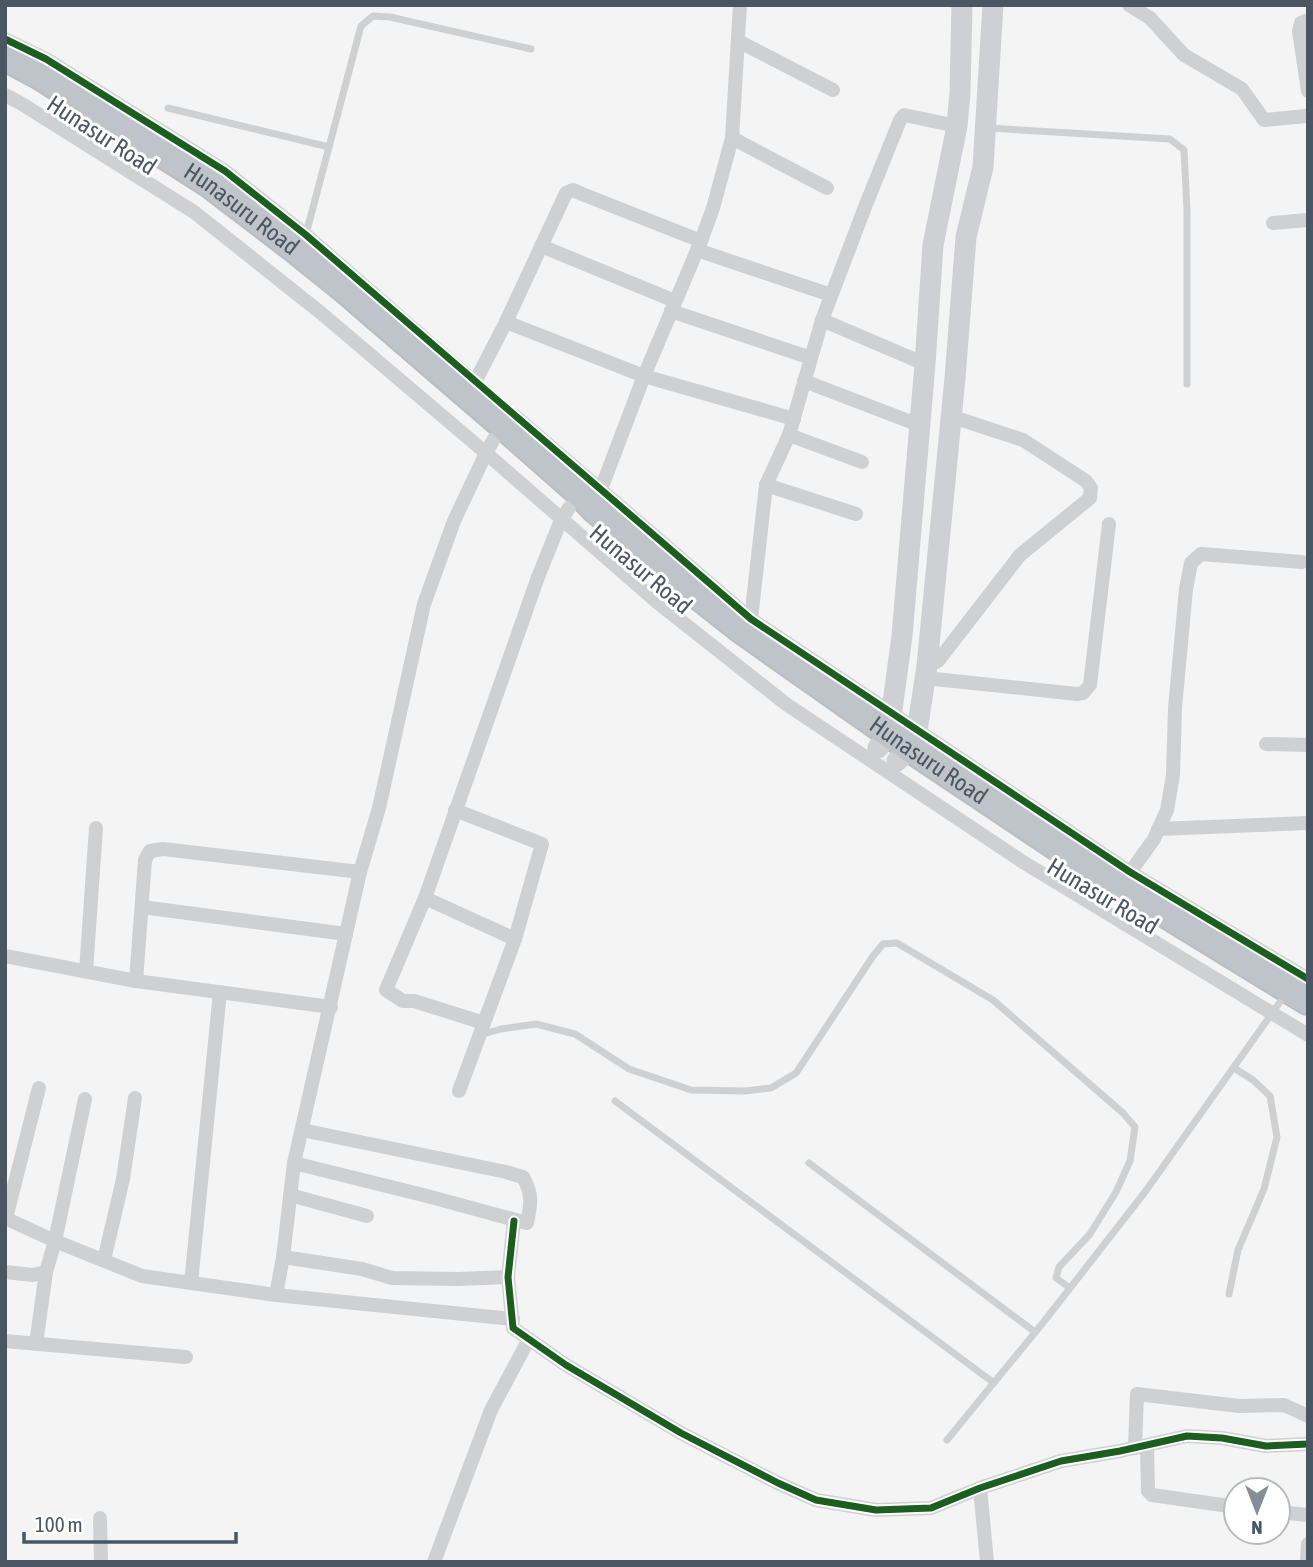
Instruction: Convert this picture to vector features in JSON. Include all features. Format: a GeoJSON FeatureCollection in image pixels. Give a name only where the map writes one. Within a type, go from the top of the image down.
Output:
{"type":"FeatureCollection","features":[{"type":"Feature","properties":{"kind":"highway","name":"Hunasuru Road"},"geometry":{"type":"LineString","coordinates":[[5,56],[39,74],[300,242],[346,289],[471,387],[581,503],[672,574],[747,624],[897,739],[1065,851],[1125,879],[1287,1005]]}},
{"type":"Feature","properties":{"kind":"highway","name":"Hunasur Road"},"geometry":{"type":"LineString","coordinates":[[5,76],[44,97],[200,198],[333,303],[490,446],[581,503],[661,587],[731,644],[897,739],[1055,867],[1308,1019]]}},
{"type":"Feature","properties":{"kind":"street"},"geometry":{"type":"LineString","coordinates":[[482,1029],[414,1001],[403,1001],[386,990],[425,898],[538,577],[581,503],[644,376],[713,208],[732,138],[740,5]]}},
{"type":"Feature","properties":{"kind":"street"},"geometry":{"type":"LineString","coordinates":[[897,739],[902,636],[933,245],[957,126],[962,5]]}},
{"type":"Feature","properties":{"kind":"street"},"geometry":{"type":"LineString","coordinates":[[897,739],[926,672],[966,237],[983,167],[993,5]]}},
{"type":"Feature","properties":{"kind":"street"},"geometry":{"type":"LineString","coordinates":[[1129,5],[1150,18],[1184,55],[1242,89],[1264,120],[1308,115]]}},
{"type":"Feature","properties":{"kind":"street"},"geometry":{"type":"LineString","coordinates":[[1307,89],[1299,31],[1301,23],[1308,20]]}},
{"type":"Feature","properties":{"kind":"street"},"geometry":{"type":"LineString","coordinates":[[5,39],[46,59],[225,171],[300,242]]}},
{"type":"Feature","properties":{"kind":"street"},"geometry":{"type":"LineString","coordinates":[[738,41],[833,90]]}},
{"type":"Feature","properties":{"kind":"street"},"geometry":{"type":"LineString","coordinates":[[5,95],[194,212],[490,446],[454,521],[424,604],[379,808],[360,872],[294,1163],[276,1295]]}},
{"type":"Feature","properties":{"kind":"street"},"geometry":{"type":"LineString","coordinates":[[747,624],[766,485],[789,435],[831,295],[900,120],[904,116],[957,126]]}},
{"type":"Feature","properties":{"kind":"street"},"geometry":{"type":"LineString","coordinates":[[732,138],[827,188]]}},
{"type":"Feature","properties":{"kind":"street"},"geometry":{"type":"LineString","coordinates":[[471,387],[506,322],[566,193],[572,190],[699,246],[831,295]]}},
{"type":"Feature","properties":{"kind":"street"},"geometry":{"type":"LineString","coordinates":[[1273,223],[1308,220]]}},
{"type":"Feature","properties":{"kind":"street"},"geometry":{"type":"LineString","coordinates":[[541,246],[673,306],[811,358]]}},
{"type":"Feature","properties":{"kind":"street"},"geometry":{"type":"LineString","coordinates":[[822,320],[925,364]]}},
{"type":"Feature","properties":{"kind":"street"},"geometry":{"type":"LineString","coordinates":[[506,322],[644,376],[794,419]]}},
{"type":"Feature","properties":{"kind":"street"},"geometry":{"type":"LineString","coordinates":[[804,381],[919,425]]}},
{"type":"Feature","properties":{"kind":"street"},"geometry":{"type":"LineString","coordinates":[[926,672],[938,661],[1020,555],[1090,498],[1091,488],[1086,481],[1023,440],[950,416]]}},
{"type":"Feature","properties":{"kind":"street"},"geometry":{"type":"LineString","coordinates":[[789,435],[862,461]]}},
{"type":"Feature","properties":{"kind":"street"},"geometry":{"type":"LineString","coordinates":[[766,485],[856,514]]}},
{"type":"Feature","properties":{"kind":"street"},"geometry":{"type":"LineString","coordinates":[[581,503],[657,602],[786,704],[1023,862],[1287,1005],[1308,1035]]}},
{"type":"Feature","properties":{"kind":"street"},"geometry":{"type":"LineString","coordinates":[[926,672],[1083,693],[1090,685],[1109,524]]}},
{"type":"Feature","properties":{"kind":"street"},"geometry":{"type":"LineString","coordinates":[[1302,562],[1201,554],[1191,563],[1186,589],[1175,708],[1173,775],[1167,810],[1154,839],[1125,879],[1308,979]]}},
{"type":"Feature","properties":{"kind":"street"},"geometry":{"type":"LineString","coordinates":[[1266,744],[1308,745]]}},
{"type":"Feature","properties":{"kind":"street"},"geometry":{"type":"LineString","coordinates":[[455,810],[542,844],[515,939],[459,1091]]}},
{"type":"Feature","properties":{"kind":"street"},"geometry":{"type":"LineString","coordinates":[[1158,829],[1308,823]]}},
{"type":"Feature","properties":{"kind":"street"},"geometry":{"type":"LineString","coordinates":[[86,971],[96,828]]}},
{"type":"Feature","properties":{"kind":"street"},"geometry":{"type":"LineString","coordinates":[[136,981],[145,860],[150,851],[163,849],[360,872]]}},
{"type":"Feature","properties":{"kind":"street"},"geometry":{"type":"LineString","coordinates":[[425,898],[515,939]]}},
{"type":"Feature","properties":{"kind":"street"},"geometry":{"type":"LineString","coordinates":[[142,907],[346,934]]}},
{"type":"Feature","properties":{"kind":"street"},"geometry":{"type":"LineString","coordinates":[[5,956],[136,981],[331,1007]]}},
{"type":"Feature","properties":{"kind":"street"},"geometry":{"type":"LineString","coordinates":[[191,1283],[220,992]]}},
{"type":"Feature","properties":{"kind":"street"},"geometry":{"type":"LineString","coordinates":[[39,1088],[5,1218],[142,1276],[276,1295],[513,1319]]}},
{"type":"Feature","properties":{"kind":"street"},"geometry":{"type":"LineString","coordinates":[[36,1344],[46,1272],[85,1098]]}},
{"type":"Feature","properties":{"kind":"street"},"geometry":{"type":"LineString","coordinates":[[104,1260],[123,1179],[135,1098]]}},
{"type":"Feature","properties":{"kind":"street"},"geometry":{"type":"LineString","coordinates":[[294,1163],[527,1223],[531,1201],[530,1190],[523,1177],[302,1130]]}},
{"type":"Feature","properties":{"kind":"street"},"geometry":{"type":"LineString","coordinates":[[290,1195],[367,1216]]}},
{"type":"Feature","properties":{"kind":"street"},"geometry":{"type":"LineString","coordinates":[[514,1221],[508,1277],[513,1328],[566,1365],[681,1433],[816,1500],[876,1510],[931,1508],[1060,1461],[1187,1436],[1222,1438],[1266,1446],[1308,1444]]}},
{"type":"Feature","properties":{"kind":"street"},"geometry":{"type":"LineString","coordinates":[[283,1257],[362,1269],[392,1278],[508,1277]]}},
{"type":"Feature","properties":{"kind":"street"},"geometry":{"type":"LineString","coordinates":[[5,1272],[33,1275],[46,1272]]}},
{"type":"Feature","properties":{"kind":"street"},"geometry":{"type":"LineString","coordinates":[[432,1561],[491,1410],[529,1339]]}},
{"type":"Feature","properties":{"kind":"street"},"geometry":{"type":"LineString","coordinates":[[5,1342],[186,1357]]}},
{"type":"Feature","properties":{"kind":"street"},"geometry":{"type":"LineString","coordinates":[[1222,1505],[1152,1495],[1148,1491],[1137,1394],[1239,1406],[1284,1405],[1308,1416]]}},
{"type":"Feature","properties":{"kind":"street"},"geometry":{"type":"LineString","coordinates":[[981,1488],[988,1562]]}},
{"type":"Feature","properties":{"kind":"street"},"geometry":{"type":"LineString","coordinates":[[100,1518],[102,1562]]}},
{"type":"Feature","properties":{"kind":"street"},"geometry":{"type":"LineString","coordinates":[[1307,1562],[1308,1544]]}},
{"type":"Feature","properties":{"kind":"lane"},"geometry":{"type":"LineString","coordinates":[[300,242],[361,26],[373,16],[390,17],[531,49]]}},
{"type":"Feature","properties":{"kind":"lane"},"geometry":{"type":"LineString","coordinates":[[167,108],[329,147]]}},
{"type":"Feature","properties":{"kind":"lane"},"geometry":{"type":"LineString","coordinates":[[986,128],[1170,139],[1184,150],[1187,210],[1187,384]]}},
{"type":"Feature","properties":{"kind":"lane"},"geometry":{"type":"LineString","coordinates":[[482,1029],[536,1024],[575,1034],[629,1069],[691,1090],[745,1091],[771,1088],[796,1073],[883,944],[897,943],[993,1000],[1123,1113],[1135,1127],[1130,1161],[1116,1192],[1090,1234],[1059,1267],[1056,1278],[1070,1288]]}},
{"type":"Feature","properties":{"kind":"lane"},"geometry":{"type":"LineString","coordinates":[[947,1440],[1070,1288],[1234,1068],[1287,1005]]}},
{"type":"Feature","properties":{"kind":"lane"},"geometry":{"type":"LineString","coordinates":[[1229,1294],[1238,1250],[1264,1189],[1277,1137],[1270,1096],[1253,1080],[1234,1068]]}},
{"type":"Feature","properties":{"kind":"lane"},"geometry":{"type":"LineString","coordinates":[[615,1101],[994,1383]]}},
{"type":"Feature","properties":{"kind":"lane"},"geometry":{"type":"LineString","coordinates":[[809,1163],[1035,1332]]}},
{"type":"Feature","properties":{"kind":"cycle path"},"geometry":{"type":"LineString","coordinates":[[5,39],[46,59],[225,171],[306,235],[751,619],[1130,872],[1308,979]]}},
{"type":"Feature","properties":{"kind":"cycle path"},"geometry":{"type":"LineString","coordinates":[[514,1221],[508,1277],[513,1328],[566,1365],[681,1433],[816,1500],[876,1510],[931,1508],[980,1488],[1061,1461],[1187,1436],[1222,1438],[1266,1446],[1308,1444]]}}]}
